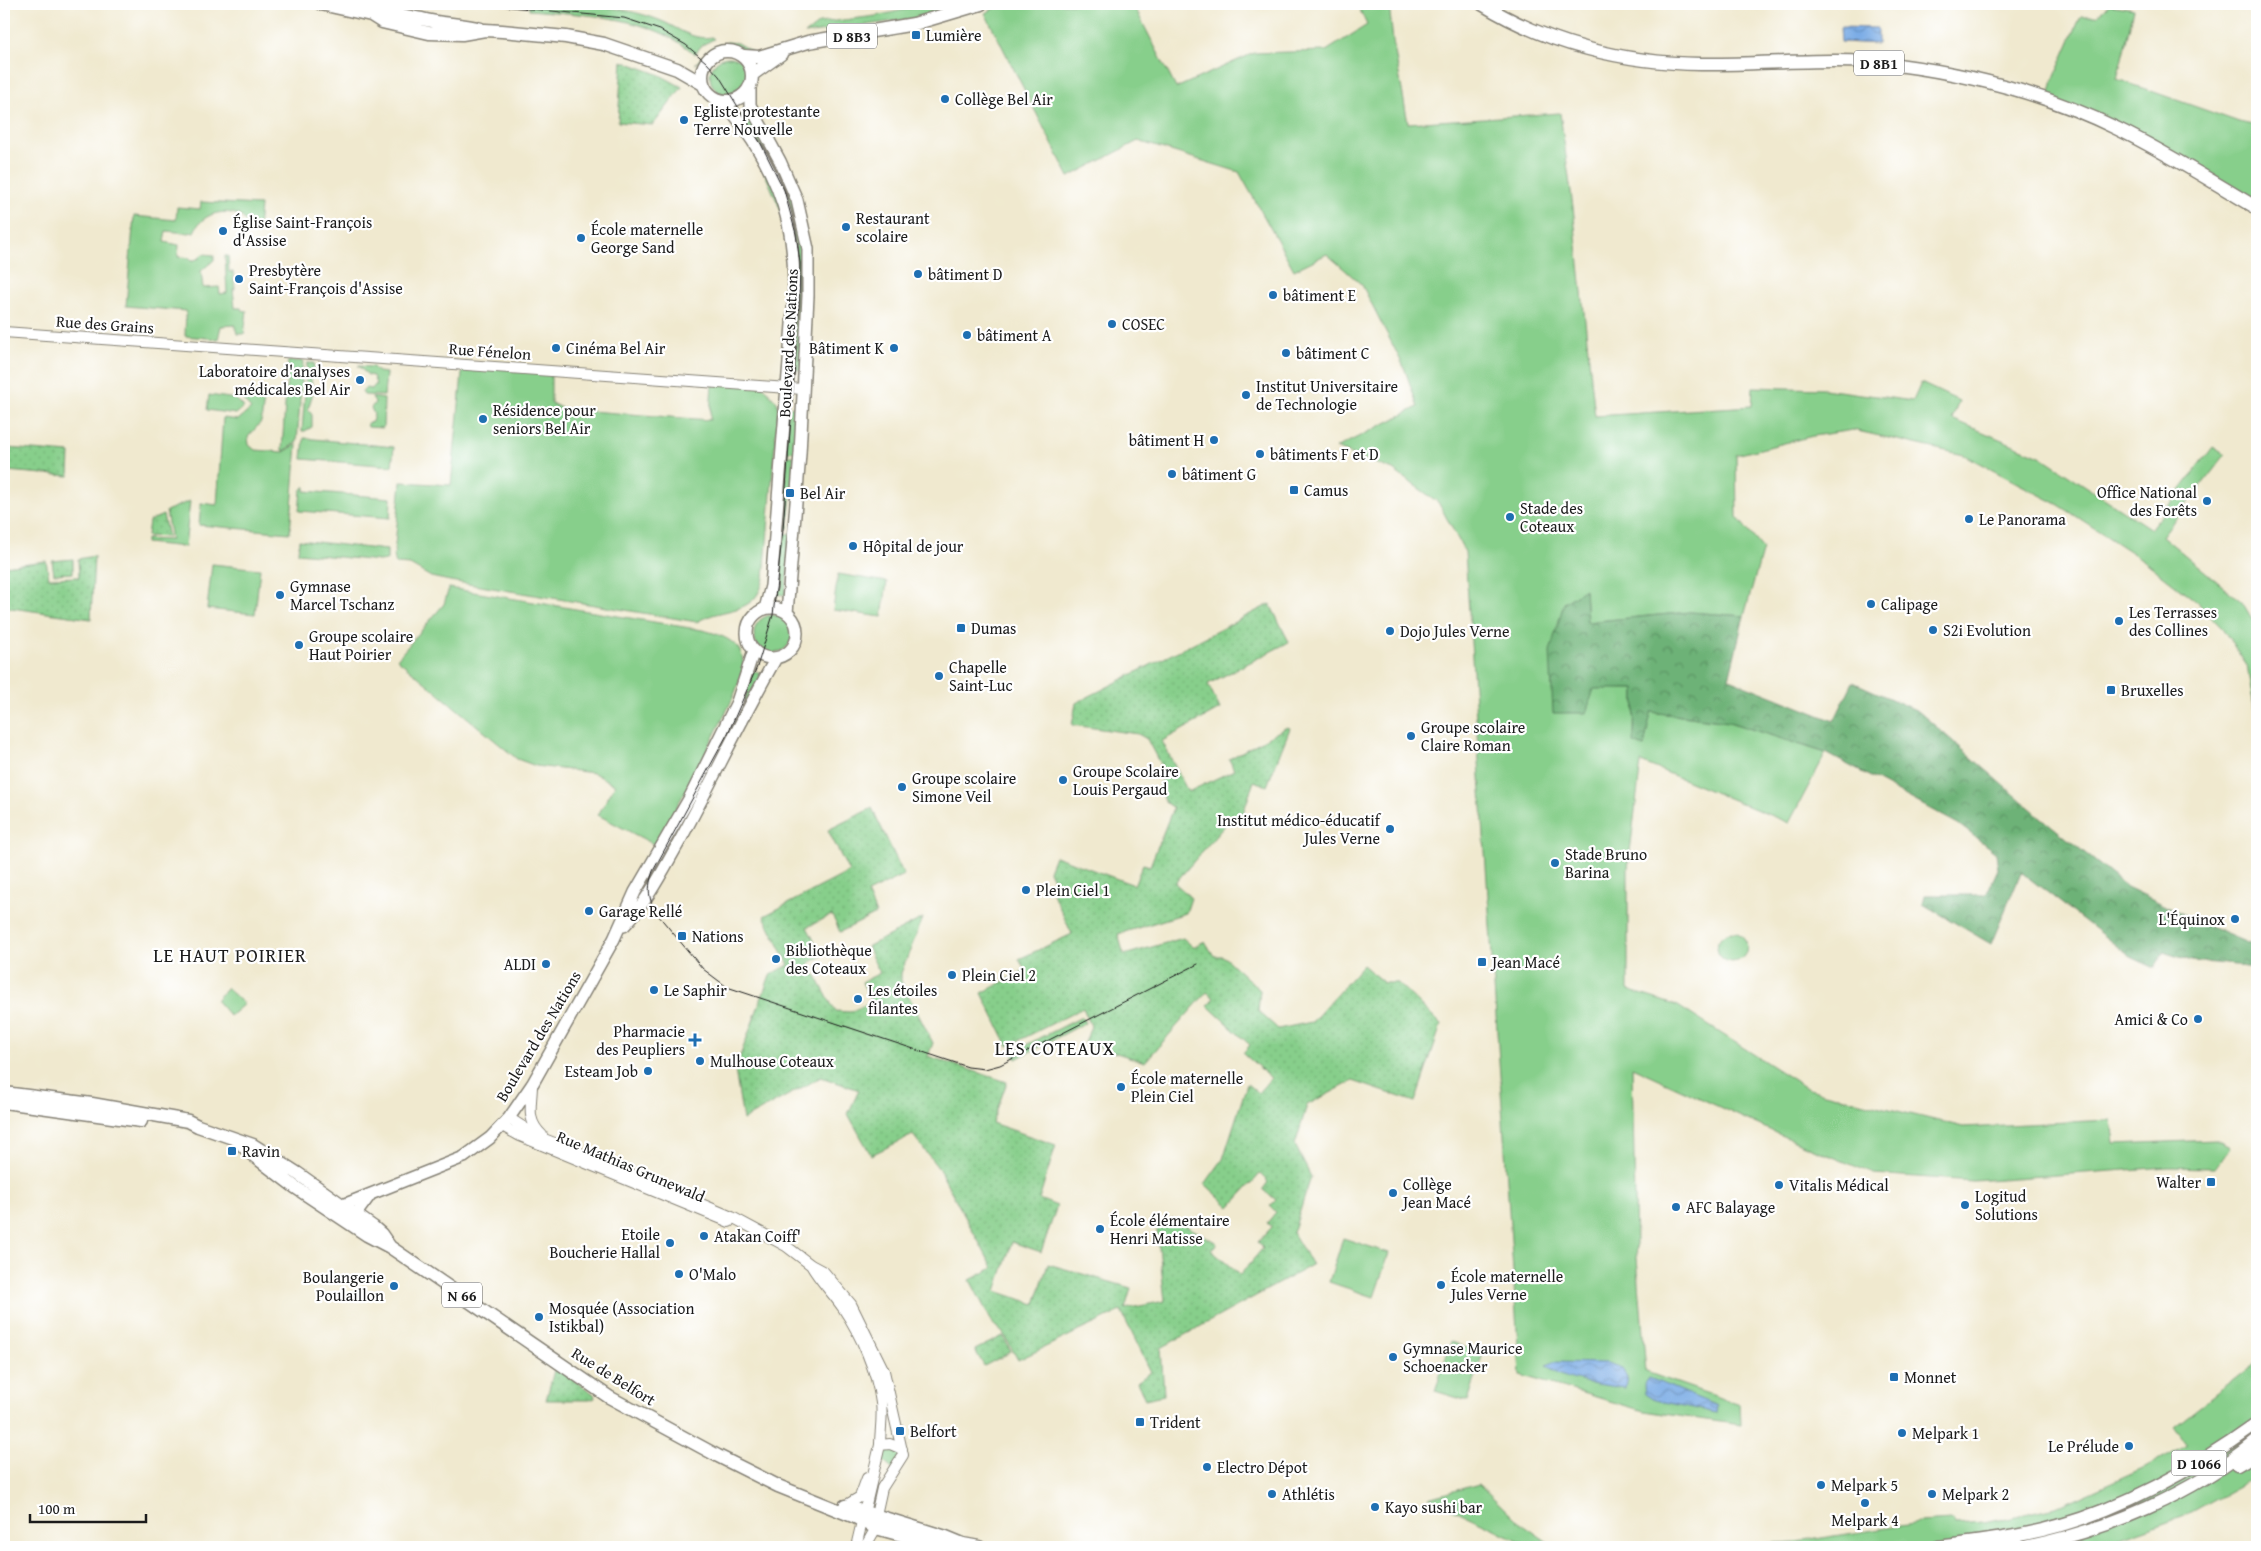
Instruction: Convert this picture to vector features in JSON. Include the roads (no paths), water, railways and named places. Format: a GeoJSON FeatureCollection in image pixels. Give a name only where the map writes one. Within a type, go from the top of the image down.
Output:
{"type":"FeatureCollection","features":[{"type":"Feature","properties":{"kind":"main road"},"geometry":{"type":"LineString","coordinates":[[321,4],[371,15],[382,22],[441,34],[462,34],[485,30]]}},
{"type":"Feature","properties":{"kind":"main road","name":"D 8B3"},"geometry":{"type":"LineString","coordinates":[[744,56],[759,57],[819,40],[861,35],[929,21],[981,4]]}},
{"type":"Feature","properties":{"kind":"main road","name":"D 8B1"},"geometry":{"type":"LineString","coordinates":[[1482,4],[1528,28],[1567,43],[1627,58],[1701,64],[1854,61],[1897,64],[1999,84],[2065,106],[2116,128],[2157,149],[2257,208]]}},
{"type":"Feature","properties":{"kind":"main road"},"geometry":{"type":"LineString","coordinates":[[371,15],[384,12],[462,24],[485,30],[566,37],[604,44],[677,70],[703,84],[711,95],[722,101],[738,99],[752,81],[750,64],[744,56],[731,50],[721,51],[713,55],[705,64],[702,77],[703,84]]}},
{"type":"Feature","properties":{"kind":"main road"},"geometry":{"type":"LineString","coordinates":[[403,27],[420,19]]}},
{"type":"Feature","properties":{"kind":"main road","name":"D 8B3"},"geometry":{"type":"LineString","coordinates":[[752,81],[790,48]]}},
{"type":"Feature","properties":{"kind":"main road"},"geometry":{"type":"LineString","coordinates":[[677,70],[705,64]]}},
{"type":"Feature","properties":{"kind":"main road","name":"Boulevard des Nations"},"geometry":{"type":"LineString","coordinates":[[752,81],[750,105],[786,173],[797,200],[806,234],[809,267],[803,389],[787,613]]}},
{"type":"Feature","properties":{"kind":"main road","name":"Boulevard des Nations"},"geometry":{"type":"LineString","coordinates":[[722,101],[733,113],[770,169],[781,196],[790,225],[795,282],[771,586],[765,610]]}},
{"type":"Feature","properties":{"kind":"main road"},"geometry":{"type":"LineString","coordinates":[[774,608],[787,613],[795,624],[797,636],[793,648],[788,653],[776,658],[765,657],[754,650],[748,639],[748,630],[751,621],[757,614],[774,608]]}},
{"type":"Feature","properties":{"kind":"main road","name":"Boulevard des Nations"},"geometry":{"type":"LineString","coordinates":[[343,1211],[357,1198],[370,1195],[464,1157],[479,1147],[506,1122],[532,1083],[616,935],[635,892],[689,799],[724,730],[746,678],[754,650]]}},
{"type":"Feature","properties":{"kind":"main road","name":"Boulevard des Nations"},"geometry":{"type":"LineString","coordinates":[[616,935],[636,914],[648,896],[700,804],[776,658]]}},
{"type":"Feature","properties":{"kind":"main road","name":"Rue de Belfort"},"geometry":{"type":"LineString","coordinates":[[4,1092],[188,1121],[253,1145],[297,1173],[376,1241],[390,1247],[609,1396],[778,1486],[942,1546],[963,1544]]}},
{"type":"Feature","properties":{"kind":"main road"},"geometry":{"type":"LineString","coordinates":[[4,1102],[185,1128],[198,1126]]}},
{"type":"Feature","properties":{"kind":"main road","name":"Rue de Belfort"},"geometry":{"type":"LineString","coordinates":[[238,1141],[249,1152],[295,1187],[343,1211],[356,1214],[381,1234],[390,1247]]}},
{"type":"Feature","properties":{"kind":"main road"},"geometry":{"type":"LineString","coordinates":[[356,1214],[370,1195]]}},
{"type":"Feature","properties":{"kind":"main road","name":"D 1066"},"geometry":{"type":"LineString","coordinates":[[1938,1547],[2024,1534],[2058,1526],[2134,1499],[2169,1481],[2217,1452],[2257,1424]]}},
{"type":"Feature","properties":{"kind":"main road","name":"D 1066"},"geometry":{"type":"LineString","coordinates":[[2025,1547],[2064,1539],[2102,1527],[2149,1507],[2210,1475],[2257,1441]]}},
{"type":"Feature","properties":{"kind":"main road"},"geometry":{"type":"LineString","coordinates":[[2210,1475],[2230,1470],[2257,1453]]}},
{"type":"Feature","properties":{"kind":"main road","name":"Rue de Belfort"},"geometry":{"type":"LineString","coordinates":[[752,1472],[845,1506],[873,1521],[946,1537],[963,1544],[979,1547]]}},
{"type":"Feature","properties":{"kind":"street","name":"Rue des Grains"},"geometry":{"type":"LineString","coordinates":[[4,332],[204,346]]}},
{"type":"Feature","properties":{"kind":"street","name":"Rue Fénelon"},"geometry":{"type":"LineString","coordinates":[[204,346],[803,389]]}},
{"type":"Feature","properties":{"kind":"street","name":"Rue Mathias Grunewald"},"geometry":{"type":"LineString","coordinates":[[532,1083],[529,1108],[531,1121],[541,1134],[552,1141]]}},
{"type":"Feature","properties":{"kind":"street","name":"Rue Mathias Grunewald"},"geometry":{"type":"LineString","coordinates":[[506,1122],[707,1206],[786,1246],[811,1265],[817,1277],[848,1307],[884,1371],[902,1449]]}},
{"type":"Feature","properties":{"kind":"street","name":"Rue Mathias Grunewald"},"geometry":{"type":"LineString","coordinates":[[506,1122],[520,1136],[713,1217],[751,1229]]}},
{"type":"Feature","properties":{"kind":"street","name":"Rue Mathias Grunewald"},"geometry":{"type":"LineString","coordinates":[[848,1307],[875,1377],[881,1404],[879,1451],[874,1473],[873,1521]]}},
{"type":"Feature","properties":{"kind":"street"},"geometry":{"type":"LineString","coordinates":[[865,1547],[882,1488],[893,1470],[902,1455],[902,1449],[890,1444],[879,1451],[893,1470]]}},
{"type":"Feature","properties":{"kind":"street","name":"Rue Mathias Grunewald"},"geometry":{"type":"LineString","coordinates":[[845,1506],[858,1499],[867,1478],[874,1473]]}},
{"type":"Feature","properties":{"kind":"street"},"geometry":{"type":"LineString","coordinates":[[856,1547],[873,1521]]}},
{"type":"Feature","properties":{"kind":"street"},"geometry":{"type":"LineString","coordinates":[[871,1547],[878,1534],[873,1521]]}},
{"type":"Feature","properties":{"kind":"water"},"geometry":{"type":"Polygon","coordinates":[[[1840,27],[1878,28],[1878,44],[1841,42],[1840,27]]]}},
{"type":"Feature","properties":{"kind":"water"},"geometry":{"type":"Polygon","coordinates":[[[1553,1362],[1607,1363],[1622,1368],[1627,1377],[1625,1388],[1572,1379],[1553,1371],[1547,1365],[1553,1362]]]}},
{"type":"Feature","properties":{"kind":"water"},"geometry":{"type":"Polygon","coordinates":[[[1649,1378],[1717,1406],[1716,1413],[1654,1400],[1645,1394],[1644,1385],[1649,1378]]]}},
{"type":"Feature","properties":{"kind":"tram line"},"geometry":{"type":"LineString","coordinates":[[479,4],[624,18],[660,30],[686,45],[719,76],[761,144],[784,190],[796,234],[800,263],[799,303],[783,530],[773,615],[757,667],[728,733],[653,871],[650,894],[652,904],[658,915],[703,969],[727,987],[968,1067],[985,1069],[1000,1065],[1198,964]]}},
{"type":"Feature","properties":{"kind":"place","name":"Lumière"},"geometry":{"type":"Point","coordinates":[916,35]}},
{"type":"Feature","properties":{"kind":"place","name":"Collège Bel Air"},"geometry":{"type":"Point","coordinates":[945,99]}},
{"type":"Feature","properties":{"kind":"place","name":"Egliste protestante Terre Nouvelle"},"geometry":{"type":"Point","coordinates":[684,120]}},
{"type":"Feature","properties":{"kind":"place","name":"Restaurant scolaire"},"geometry":{"type":"Point","coordinates":[846,227]}},
{"type":"Feature","properties":{"kind":"place","name":"Église Saint-François d'Assise"},"geometry":{"type":"Point","coordinates":[223,231]}},
{"type":"Feature","properties":{"kind":"place","name":"École maternelle George Sand"},"geometry":{"type":"Point","coordinates":[581,238]}},
{"type":"Feature","properties":{"kind":"place","name":"bâtiment D"},"geometry":{"type":"Point","coordinates":[918,274]}},
{"type":"Feature","properties":{"kind":"place","name":"Presbytère Saint-François d'Assise"},"geometry":{"type":"Point","coordinates":[239,279]}},
{"type":"Feature","properties":{"kind":"place","name":"bâtiment E"},"geometry":{"type":"Point","coordinates":[1273,295]}},
{"type":"Feature","properties":{"kind":"place","name":"COSEC"},"geometry":{"type":"Point","coordinates":[1112,324]}},
{"type":"Feature","properties":{"kind":"place","name":"bâtiment A"},"geometry":{"type":"Point","coordinates":[967,335]}},
{"type":"Feature","properties":{"kind":"place","name":"Cinéma Bel Air"},"geometry":{"type":"Point","coordinates":[556,348]}},
{"type":"Feature","properties":{"kind":"place","name":"Bâtiment K"},"geometry":{"type":"Point","coordinates":[894,348]}},
{"type":"Feature","properties":{"kind":"place","name":"bâtiment C"},"geometry":{"type":"Point","coordinates":[1286,353]}},
{"type":"Feature","properties":{"kind":"place","name":"Laboratoire d'analyses médicales Bel Air"},"geometry":{"type":"Point","coordinates":[360,380]}},
{"type":"Feature","properties":{"kind":"place","name":"Institut Universitaire de Technologie"},"geometry":{"type":"Point","coordinates":[1246,395]}},
{"type":"Feature","properties":{"kind":"place","name":"Résidence pour seniors Bel Air"},"geometry":{"type":"Point","coordinates":[483,419]}},
{"type":"Feature","properties":{"kind":"place","name":"bâtiment H"},"geometry":{"type":"Point","coordinates":[1214,440]}},
{"type":"Feature","properties":{"kind":"place","name":"bâtiments F et D"},"geometry":{"type":"Point","coordinates":[1260,454]}},
{"type":"Feature","properties":{"kind":"place","name":"bâtiment G"},"geometry":{"type":"Point","coordinates":[1172,474]}},
{"type":"Feature","properties":{"kind":"place","name":"Camus"},"geometry":{"type":"Point","coordinates":[1294,490]}},
{"type":"Feature","properties":{"kind":"place","name":"Bel Air"},"geometry":{"type":"Point","coordinates":[790,493]}},
{"type":"Feature","properties":{"kind":"place","name":"Office National des Forêts"},"geometry":{"type":"Point","coordinates":[2207,501]}},
{"type":"Feature","properties":{"kind":"place","name":"Stade des Coteaux"},"geometry":{"type":"Point","coordinates":[1510,517]}},
{"type":"Feature","properties":{"kind":"place","name":"Le Panorama"},"geometry":{"type":"Point","coordinates":[1969,519]}},
{"type":"Feature","properties":{"kind":"place","name":"Hôpital de jour"},"geometry":{"type":"Point","coordinates":[853,546]}},
{"type":"Feature","properties":{"kind":"place","name":"Gymnase Marcel Tschanz"},"geometry":{"type":"Point","coordinates":[280,595]}},
{"type":"Feature","properties":{"kind":"place","name":"Calipage"},"geometry":{"type":"Point","coordinates":[1871,604]}},
{"type":"Feature","properties":{"kind":"place","name":"Les Terrasses des Collines"},"geometry":{"type":"Point","coordinates":[2119,621]}},
{"type":"Feature","properties":{"kind":"place","name":"Dumas"},"geometry":{"type":"Point","coordinates":[961,628]}},
{"type":"Feature","properties":{"kind":"place","name":"S2i Evolution"},"geometry":{"type":"Point","coordinates":[1933,630]}},
{"type":"Feature","properties":{"kind":"place","name":"Dojo Jules Verne"},"geometry":{"type":"Point","coordinates":[1390,631]}},
{"type":"Feature","properties":{"kind":"place","name":"Groupe scolaire Haut Poirier"},"geometry":{"type":"Point","coordinates":[299,645]}},
{"type":"Feature","properties":{"kind":"place","name":"Chapelle Saint-Luc"},"geometry":{"type":"Point","coordinates":[939,676]}},
{"type":"Feature","properties":{"kind":"place","name":"Bruxelles"},"geometry":{"type":"Point","coordinates":[2111,690]}},
{"type":"Feature","properties":{"kind":"place","name":"Groupe scolaire Claire Roman"},"geometry":{"type":"Point","coordinates":[1411,736]}},
{"type":"Feature","properties":{"kind":"place","name":"Groupe Scolaire Louis Pergaud"},"geometry":{"type":"Point","coordinates":[1063,780]}},
{"type":"Feature","properties":{"kind":"place","name":"Groupe scolaire Simone Veil"},"geometry":{"type":"Point","coordinates":[902,787]}},
{"type":"Feature","properties":{"kind":"place","name":"Institut médico-éducatif Jules Verne"},"geometry":{"type":"Point","coordinates":[1390,829]}},
{"type":"Feature","properties":{"kind":"place","name":"Stade Bruno Barina"},"geometry":{"type":"Point","coordinates":[1555,863]}},
{"type":"Feature","properties":{"kind":"place","name":"Plein Ciel 1"},"geometry":{"type":"Point","coordinates":[1026,890]}},
{"type":"Feature","properties":{"kind":"place","name":"Garage Rellé"},"geometry":{"type":"Point","coordinates":[589,911]}},
{"type":"Feature","properties":{"kind":"place","name":"L'Équinox"},"geometry":{"type":"Point","coordinates":[2235,919]}},
{"type":"Feature","properties":{"kind":"place","name":"Nations"},"geometry":{"type":"Point","coordinates":[682,936]}},
{"type":"Feature","properties":{"kind":"place","name":"Bibliothèque des Coteaux"},"geometry":{"type":"Point","coordinates":[776,959]}},
{"type":"Feature","properties":{"kind":"place","name":"Jean Macé"},"geometry":{"type":"Point","coordinates":[1482,962]}},
{"type":"Feature","properties":{"kind":"place","name":"ALDI"},"geometry":{"type":"Point","coordinates":[546,964]}},
{"type":"Feature","properties":{"kind":"place","name":"Plein Ciel 2"},"geometry":{"type":"Point","coordinates":[952,975]}},
{"type":"Feature","properties":{"kind":"place","name":"Le Saphir"},"geometry":{"type":"Point","coordinates":[654,990]}},
{"type":"Feature","properties":{"kind":"place","name":"Les étoiles filantes"},"geometry":{"type":"Point","coordinates":[858,999]}},
{"type":"Feature","properties":{"kind":"place","name":"Amici & Co"},"geometry":{"type":"Point","coordinates":[2198,1019]}},
{"type":"Feature","properties":{"kind":"place","name":"Pharmacie des Peupliers"},"geometry":{"type":"Point","coordinates":[695,1040]}},
{"type":"Feature","properties":{"kind":"place","name":"Mulhouse Coteaux"},"geometry":{"type":"Point","coordinates":[700,1061]}},
{"type":"Feature","properties":{"kind":"place","name":"Esteam Job"},"geometry":{"type":"Point","coordinates":[648,1071]}},
{"type":"Feature","properties":{"kind":"place","name":"École maternelle Plein Ciel"},"geometry":{"type":"Point","coordinates":[1121,1087]}},
{"type":"Feature","properties":{"kind":"place","name":"Ravin"},"geometry":{"type":"Point","coordinates":[232,1151]}},
{"type":"Feature","properties":{"kind":"place","name":"Walter"},"geometry":{"type":"Point","coordinates":[2211,1182]}},
{"type":"Feature","properties":{"kind":"place","name":"Vitalis Médical"},"geometry":{"type":"Point","coordinates":[1779,1185]}},
{"type":"Feature","properties":{"kind":"place","name":"Collège Jean Macé"},"geometry":{"type":"Point","coordinates":[1393,1193]}},
{"type":"Feature","properties":{"kind":"place","name":"Logitud Solutions"},"geometry":{"type":"Point","coordinates":[1965,1205]}},
{"type":"Feature","properties":{"kind":"place","name":"AFC Balayage"},"geometry":{"type":"Point","coordinates":[1676,1207]}},
{"type":"Feature","properties":{"kind":"place","name":"École élémentaire Henri Matisse"},"geometry":{"type":"Point","coordinates":[1100,1229]}},
{"type":"Feature","properties":{"kind":"place","name":"Atakan Coiff'"},"geometry":{"type":"Point","coordinates":[704,1236]}},
{"type":"Feature","properties":{"kind":"place","name":"Etoile Boucherie Hallal"},"geometry":{"type":"Point","coordinates":[670,1243]}},
{"type":"Feature","properties":{"kind":"place","name":"O'Malo"},"geometry":{"type":"Point","coordinates":[679,1274]}},
{"type":"Feature","properties":{"kind":"place","name":"École maternelle Jules Verne"},"geometry":{"type":"Point","coordinates":[1441,1285]}},
{"type":"Feature","properties":{"kind":"place","name":"Boulangerie Poulaillon"},"geometry":{"type":"Point","coordinates":[394,1286]}},
{"type":"Feature","properties":{"kind":"place","name":"Mosquée (Association Istikbal)"},"geometry":{"type":"Point","coordinates":[539,1317]}},
{"type":"Feature","properties":{"kind":"place","name":"Gymnase Maurice Schoenacker"},"geometry":{"type":"Point","coordinates":[1393,1357]}},
{"type":"Feature","properties":{"kind":"place","name":"Monnet"},"geometry":{"type":"Point","coordinates":[1894,1377]}},
{"type":"Feature","properties":{"kind":"place","name":"Trident"},"geometry":{"type":"Point","coordinates":[1140,1422]}},
{"type":"Feature","properties":{"kind":"place","name":"Belfort"},"geometry":{"type":"Point","coordinates":[900,1431]}},
{"type":"Feature","properties":{"kind":"place","name":"Melpark 1"},"geometry":{"type":"Point","coordinates":[1902,1433]}},
{"type":"Feature","properties":{"kind":"place","name":"Le Prélude"},"geometry":{"type":"Point","coordinates":[2129,1446]}},
{"type":"Feature","properties":{"kind":"place","name":"Electro Dépot"},"geometry":{"type":"Point","coordinates":[1207,1467]}},
{"type":"Feature","properties":{"kind":"place","name":"Melpark 5"},"geometry":{"type":"Point","coordinates":[1821,1485]}},
{"type":"Feature","properties":{"kind":"place","name":"Athlétis"},"geometry":{"type":"Point","coordinates":[1272,1494]}},
{"type":"Feature","properties":{"kind":"place","name":"Melpark 2"},"geometry":{"type":"Point","coordinates":[1932,1494]}},
{"type":"Feature","properties":{"kind":"place","name":"Melpark 4"},"geometry":{"type":"Point","coordinates":[1865,1503]}},
{"type":"Feature","properties":{"kind":"place","name":"Kayo sushi bar"},"geometry":{"type":"Point","coordinates":[1375,1507]}},
{"type":"Feature","properties":{"kind":"district","name":"LE HAUT POIRIER"},"geometry":{"type":"Point","coordinates":[230,955]}},
{"type":"Feature","properties":{"kind":"district","name":"LES COTEAUX"},"geometry":{"type":"Point","coordinates":[1055,1048]}}]}
